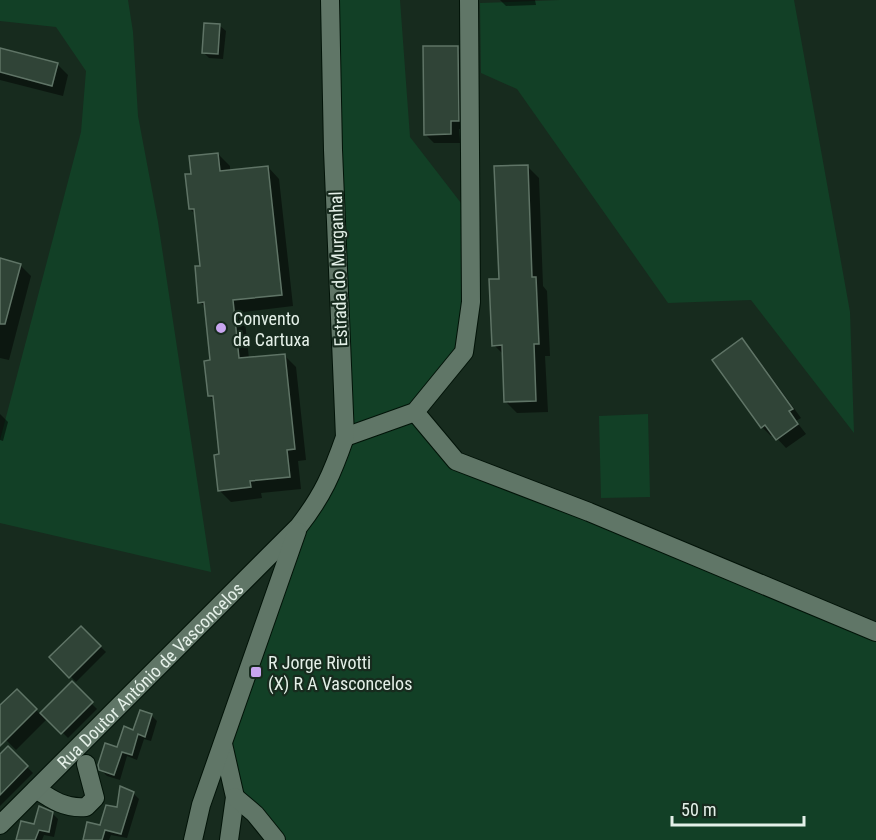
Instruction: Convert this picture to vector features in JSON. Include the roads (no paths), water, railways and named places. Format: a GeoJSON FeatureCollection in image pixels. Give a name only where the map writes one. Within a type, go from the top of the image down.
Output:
{"type":"FeatureCollection","features":[{"type":"Feature","properties":{"kind":"street","name":"Estrada do Murganhal"},"geometry":{"type":"LineString","coordinates":[[299,526],[318,501],[332,473],[345,437],[333,150],[330,0]]}},
{"type":"Feature","properties":{"kind":"street"},"geometry":{"type":"LineString","coordinates":[[345,437],[415,412],[464,352],[471,302],[469,0]]}},
{"type":"Feature","properties":{"kind":"street"},"geometry":{"type":"LineString","coordinates":[[415,412],[456,460],[599,516],[876,632]]}},
{"type":"Feature","properties":{"kind":"street"},"geometry":{"type":"LineString","coordinates":[[193,840],[201,805],[299,526]]}},
{"type":"Feature","properties":{"kind":"street","name":"Rua Doutor António de Vasconcelos"},"geometry":{"type":"LineString","coordinates":[[0,825],[299,526]]}},
{"type":"Feature","properties":{"kind":"street"},"geometry":{"type":"LineString","coordinates":[[223,744],[235,797],[229,840]]}},
{"type":"Feature","properties":{"kind":"street"},"geometry":{"type":"LineString","coordinates":[[36,789],[56,803],[74,808],[86,807],[95,798],[86,764]]}},
{"type":"Feature","properties":{"kind":"street"},"geometry":{"type":"LineString","coordinates":[[235,797],[255,814],[276,840]]}},
{"type":"Feature","properties":{"kind":"place","name":"Convento da Cartuxa"},"geometry":{"type":"Point","coordinates":[221,328]}},
{"type":"Feature","properties":{"kind":"place","name":"R Jorge Rivotti (X) R A Vasconcelos"},"geometry":{"type":"Point","coordinates":[256,672]}}]}
